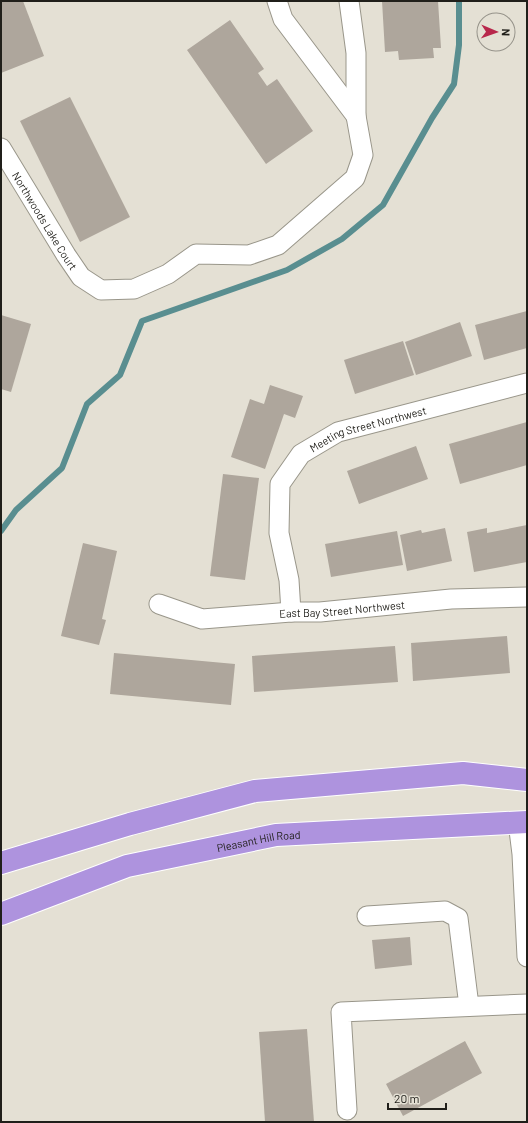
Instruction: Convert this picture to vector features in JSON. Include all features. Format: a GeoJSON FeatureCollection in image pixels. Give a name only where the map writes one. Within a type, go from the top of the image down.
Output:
{"type":"FeatureCollection","features":[{"type":"Feature","properties":{"kind":"highway"},"geometry":{"type":"LineString","coordinates":[[1,863],[130,824],[255,791],[463,773],[527,780]]}},
{"type":"Feature","properties":{"kind":"highway","name":"Pleasant Hill Road"},"geometry":{"type":"LineString","coordinates":[[1,914],[127,866],[276,835],[522,822]]}},
{"type":"Feature","properties":{"kind":"street","name":"Northwoods Lake Court"},"geometry":{"type":"LineString","coordinates":[[277,1],[283,19],[356,116]]}},
{"type":"Feature","properties":{"kind":"street","name":"Northwoods Lake Court"},"geometry":{"type":"LineString","coordinates":[[1,148],[81,277],[101,290],[134,289],[168,274],[196,254],[220,253],[249,255],[278,245],[355,178],[363,156],[356,116],[356,53],[349,1]]}},
{"type":"Feature","properties":{"kind":"street","name":"Meeting Street Northwest"},"geometry":{"type":"LineString","coordinates":[[291,612],[289,580],[278,533],[280,484],[301,454],[338,432],[527,383]]}},
{"type":"Feature","properties":{"kind":"street","name":"East Bay Street Northwest"},"geometry":{"type":"LineString","coordinates":[[159,604],[202,619],[291,612],[320,612],[451,599],[527,597]]}},
{"type":"Feature","properties":{"kind":"street"},"geometry":{"type":"LineString","coordinates":[[522,822],[527,957]]}},
{"type":"Feature","properties":{"kind":"street"},"geometry":{"type":"LineString","coordinates":[[367,916],[445,911],[458,918],[469,1006]]}},
{"type":"Feature","properties":{"kind":"street"},"geometry":{"type":"LineString","coordinates":[[347,1110],[341,1012],[527,1004]]}},
{"type":"Feature","properties":{"kind":"building"},"geometry":{"type":"Polygon","coordinates":[[[1,1],[23,1],[44,56],[1,73],[1,1]]]}},
{"type":"Feature","properties":{"kind":"building"},"geometry":{"type":"Polygon","coordinates":[[[382,1],[438,1],[441,48],[433,48],[434,58],[399,60],[398,51],[385,52],[382,1]]]}},
{"type":"Feature","properties":{"kind":"building"},"geometry":{"type":"Polygon","coordinates":[[[230,20],[264,69],[258,73],[267,86],[277,79],[313,131],[266,164],[187,50],[230,20]]]}},
{"type":"Feature","properties":{"kind":"building"},"geometry":{"type":"Polygon","coordinates":[[[70,97],[130,217],[80,242],[20,121],[70,97]]]}},
{"type":"Feature","properties":{"kind":"building"},"geometry":{"type":"Polygon","coordinates":[[[527,311],[527,348],[484,360],[475,325],[527,311]]]}},
{"type":"Feature","properties":{"kind":"building"},"geometry":{"type":"Polygon","coordinates":[[[1,315],[31,324],[11,392],[1,389],[1,315]]]}},
{"type":"Feature","properties":{"kind":"building"},"geometry":{"type":"Polygon","coordinates":[[[460,322],[472,356],[416,375],[405,342],[460,322]]]}},
{"type":"Feature","properties":{"kind":"building"},"geometry":{"type":"Polygon","coordinates":[[[403,341],[414,375],[355,394],[344,360],[403,341]]]}},
{"type":"Feature","properties":{"kind":"building"},"geometry":{"type":"Polygon","coordinates":[[[270,385],[303,396],[295,418],[284,414],[265,469],[231,457],[250,399],[264,404],[270,385]]]}},
{"type":"Feature","properties":{"kind":"building"},"geometry":{"type":"Polygon","coordinates":[[[527,422],[527,465],[460,484],[449,444],[527,422]]]}},
{"type":"Feature","properties":{"kind":"building"},"geometry":{"type":"Polygon","coordinates":[[[416,446],[428,479],[359,504],[347,471],[416,446]]]}},
{"type":"Feature","properties":{"kind":"building"},"geometry":{"type":"Polygon","coordinates":[[[223,474],[259,478],[245,580],[210,576],[223,474]]]}},
{"type":"Feature","properties":{"kind":"building"},"geometry":{"type":"Polygon","coordinates":[[[527,525],[527,562],[474,572],[467,532],[487,528],[487,533],[527,525]]]}},
{"type":"Feature","properties":{"kind":"building"},"geometry":{"type":"Polygon","coordinates":[[[445,528],[452,561],[407,571],[400,535],[421,530],[422,533],[445,528]]]}},
{"type":"Feature","properties":{"kind":"building"},"geometry":{"type":"Polygon","coordinates":[[[397,531],[403,565],[331,577],[325,544],[397,531]]]}},
{"type":"Feature","properties":{"kind":"building"},"geometry":{"type":"Polygon","coordinates":[[[83,543],[117,551],[102,619],[106,620],[99,645],[61,636],[83,543]]]}},
{"type":"Feature","properties":{"kind":"building"},"geometry":{"type":"Polygon","coordinates":[[[507,636],[510,673],[413,681],[411,643],[507,636]]]}},
{"type":"Feature","properties":{"kind":"building"},"geometry":{"type":"Polygon","coordinates":[[[395,646],[398,682],[254,692],[252,656],[395,646]]]}},
{"type":"Feature","properties":{"kind":"building"},"geometry":{"type":"Polygon","coordinates":[[[114,653],[235,664],[231,705],[110,694],[114,653]]]}},
{"type":"Feature","properties":{"kind":"building"},"geometry":{"type":"Polygon","coordinates":[[[410,937],[412,965],[375,969],[372,940],[410,937]]]}},
{"type":"Feature","properties":{"kind":"building"},"geometry":{"type":"Polygon","coordinates":[[[307,1029],[314,1122],[265,1122],[259,1032],[307,1029]]]}},
{"type":"Feature","properties":{"kind":"building"},"geometry":{"type":"Polygon","coordinates":[[[465,1041],[482,1073],[403,1116],[386,1084],[465,1041]]]}},
{"type":"Feature","properties":{"kind":"waterway"},"geometry":{"type":"LineString","coordinates":[[1,531],[16,510],[62,468],[87,404],[120,375],[142,321],[287,270],[342,239],[383,205],[432,118],[454,84],[459,45],[459,1]]}}]}
